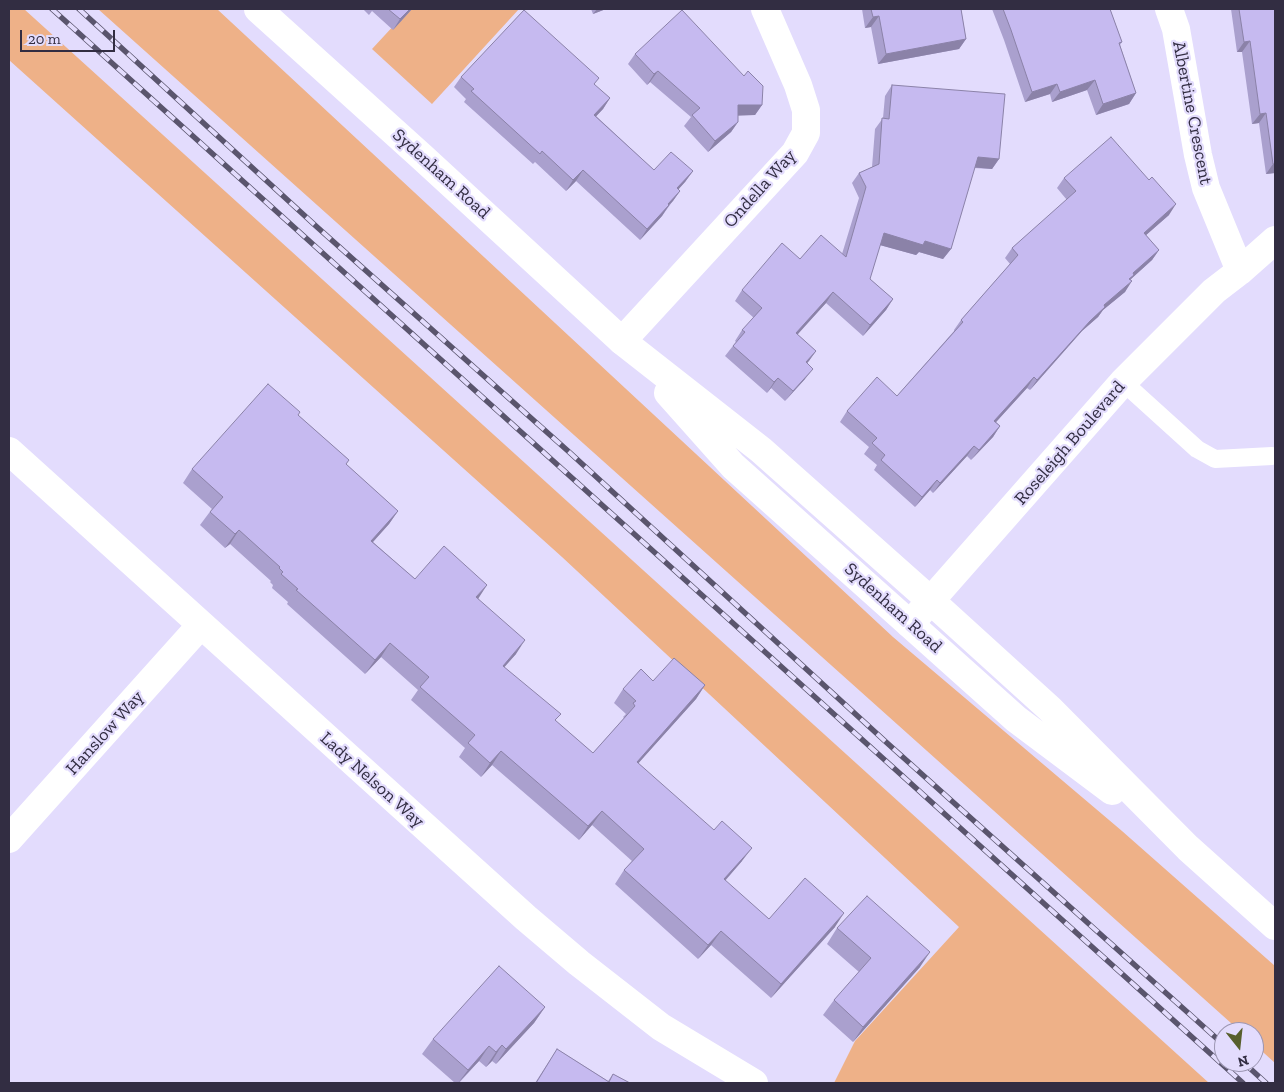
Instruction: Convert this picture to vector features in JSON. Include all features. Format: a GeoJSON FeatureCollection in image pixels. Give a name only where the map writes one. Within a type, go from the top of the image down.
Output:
{"type":"FeatureCollection","features":[{"type":"Feature","properties":{"kind":"street","name":"Sydenham Road"},"geometry":{"type":"LineString","coordinates":[[258,9],[622,341],[761,450],[931,601],[1050,709],[1188,848],[1275,926]]}},
{"type":"Feature","properties":{"kind":"street","name":"Ondella Way"},"geometry":{"type":"LineString","coordinates":[[622,341],[795,153],[806,134],[806,110],[798,85],[765,9]]}},
{"type":"Feature","properties":{"kind":"street","name":"Albertine Crescent"},"geometry":{"type":"LineString","coordinates":[[1169,9],[1176,29],[1198,155],[1206,188],[1240,271]]}},
{"type":"Feature","properties":{"kind":"street","name":"Roseleigh Boulevard"},"geometry":{"type":"LineString","coordinates":[[910,624],[1123,382],[1214,291],[1275,240]]}},
{"type":"Feature","properties":{"kind":"street","name":"Roseleigh Boulevard"},"geometry":{"type":"LineString","coordinates":[[1240,271],[1275,264]]}},
{"type":"Feature","properties":{"kind":"street","name":"Sydenham Road"},"geometry":{"type":"LineString","coordinates":[[622,341],[733,466],[1016,719],[1188,848]]}},
{"type":"Feature","properties":{"kind":"street","name":"Lady Nelson Way"},"geometry":{"type":"LineString","coordinates":[[9,451],[200,626],[526,918],[579,963],[661,1027],[754,1083]]}},
{"type":"Feature","properties":{"kind":"street","name":"Hanslow Way"},"geometry":{"type":"LineString","coordinates":[[9,839],[200,626]]}},
{"type":"Feature","properties":{"kind":"lane"},"geometry":{"type":"LineString","coordinates":[[1123,382],[1197,449],[1215,459],[1272,456]]}},
{"type":"Feature","properties":{"kind":"shaded area"},"geometry":{"type":"Polygon","coordinates":[[[9,9],[24,9],[1209,1083],[834,1083],[855,1041],[959,927],[562,557],[9,60],[9,9]]]}},
{"type":"Feature","properties":{"kind":"shaded area"},"geometry":{"type":"Polygon","coordinates":[[[98,9],[217,9],[893,637],[1122,831],[1275,966],[1275,1063],[1264,1053],[1264,1022],[1230,1022],[98,9]]]}},
{"type":"Feature","properties":{"kind":"shaded area"},"geometry":{"type":"Polygon","coordinates":[[[409,9],[519,9],[432,104],[372,49],[409,9]]]}},
{"type":"Feature","properties":{"kind":"building"},"geometry":{"type":"Polygon","coordinates":[[[388,9],[410,9],[400,19],[388,9]]]}},
{"type":"Feature","properties":{"kind":"building"},"geometry":{"type":"Polygon","coordinates":[[[871,9],[961,9],[966,39],[886,54],[879,16],[873,17],[871,9]]]}},
{"type":"Feature","properties":{"kind":"building"},"geometry":{"type":"Polygon","coordinates":[[[1003,9],[1110,9],[1122,42],[1119,43],[1136,93],[1103,104],[1095,80],[1060,92],[1057,84],[1032,92],[1003,9]]]}},
{"type":"Feature","properties":{"kind":"building"},"geometry":{"type":"Polygon","coordinates":[[[1239,9],[1275,9],[1275,164],[1273,164],[1266,113],[1260,114],[1250,41],[1244,42],[1239,9]]]}},
{"type":"Feature","properties":{"kind":"building"},"geometry":{"type":"Polygon","coordinates":[[[524,10],[599,78],[594,84],[610,98],[594,115],[654,170],[671,152],[693,171],[677,188],[680,191],[669,205],[647,229],[583,170],[573,180],[542,151],[540,154],[471,91],[474,89],[461,77],[524,10]]]}},
{"type":"Feature","properties":{"kind":"building"},"geometry":{"type":"Polygon","coordinates":[[[682,10],[744,76],[748,71],[763,86],[762,105],[738,105],[738,122],[715,141],[692,115],[700,108],[658,71],[654,74],[635,54],[682,10]]]}},
{"type":"Feature","properties":{"kind":"building"},"geometry":{"type":"Polygon","coordinates":[[[892,85],[1005,94],[999,159],[978,157],[951,249],[925,241],[923,245],[884,233],[870,279],[893,299],[870,325],[833,292],[796,333],[816,351],[806,362],[813,369],[793,391],[778,378],[774,382],[733,346],[745,332],[742,330],[762,308],[742,290],[782,243],[800,259],[821,235],[846,257],[866,187],[859,173],[879,164],[882,118],[889,119],[892,85]]]}},
{"type":"Feature","properties":{"kind":"building"},"geometry":{"type":"Polygon","coordinates":[[[1111,137],[1149,180],[1152,177],[1176,204],[1144,233],[1159,250],[1133,273],[1134,275],[1129,279],[1132,281],[1104,305],[1105,307],[1037,380],[1034,377],[994,421],[1000,426],[979,450],[974,446],[940,483],[937,480],[922,497],[881,460],[885,455],[872,443],[877,438],[847,411],[877,377],[897,396],[963,322],[961,320],[1018,255],[1012,248],[1076,191],[1064,178],[1111,137]]]}},
{"type":"Feature","properties":{"kind":"building"},"geometry":{"type":"Polygon","coordinates":[[[268,384],[300,412],[298,415],[349,460],[346,464],[398,511],[371,541],[415,579],[444,546],[487,585],[476,597],[525,640],[503,666],[561,714],[555,720],[593,753],[635,706],[633,703],[636,701],[623,689],[641,669],[653,681],[674,658],[705,685],[637,762],[714,830],[722,821],[752,848],[724,879],[769,919],[805,878],[844,913],[781,984],[721,931],[708,945],[624,870],[644,849],[602,811],[588,826],[501,751],[490,763],[468,743],[475,735],[420,687],[429,677],[390,643],[375,660],[296,590],[298,589],[281,574],[283,572],[280,567],[239,530],[235,534],[210,512],[223,497],[192,469],[268,384]]]}},
{"type":"Feature","properties":{"kind":"building"},"geometry":{"type":"Polygon","coordinates":[[[867,896],[930,952],[863,1027],[834,1000],[871,958],[837,928],[867,896]]]}},
{"type":"Feature","properties":{"kind":"building"},"geometry":{"type":"Polygon","coordinates":[[[499,966],[545,1007],[506,1049],[502,1045],[496,1052],[489,1046],[468,1070],[433,1039],[499,966]]]}},
{"type":"Feature","properties":{"kind":"building"},"geometry":{"type":"Polygon","coordinates":[[[557,1049],[609,1082],[613,1074],[630,1083],[536,1083],[557,1049]]]}},
{"type":"Feature","properties":{"kind":"railway"},"geometry":{"type":"LineString","coordinates":[[52,9],[1243,1083]]}},
{"type":"Feature","properties":{"kind":"railway"},"geometry":{"type":"LineString","coordinates":[[79,9],[317,227],[568,451],[886,742],[1214,1036]]}},
{"type":"Feature","properties":{"kind":"railway"},"geometry":{"type":"LineString","coordinates":[[1254,1072],[1266,1083]]}}]}
